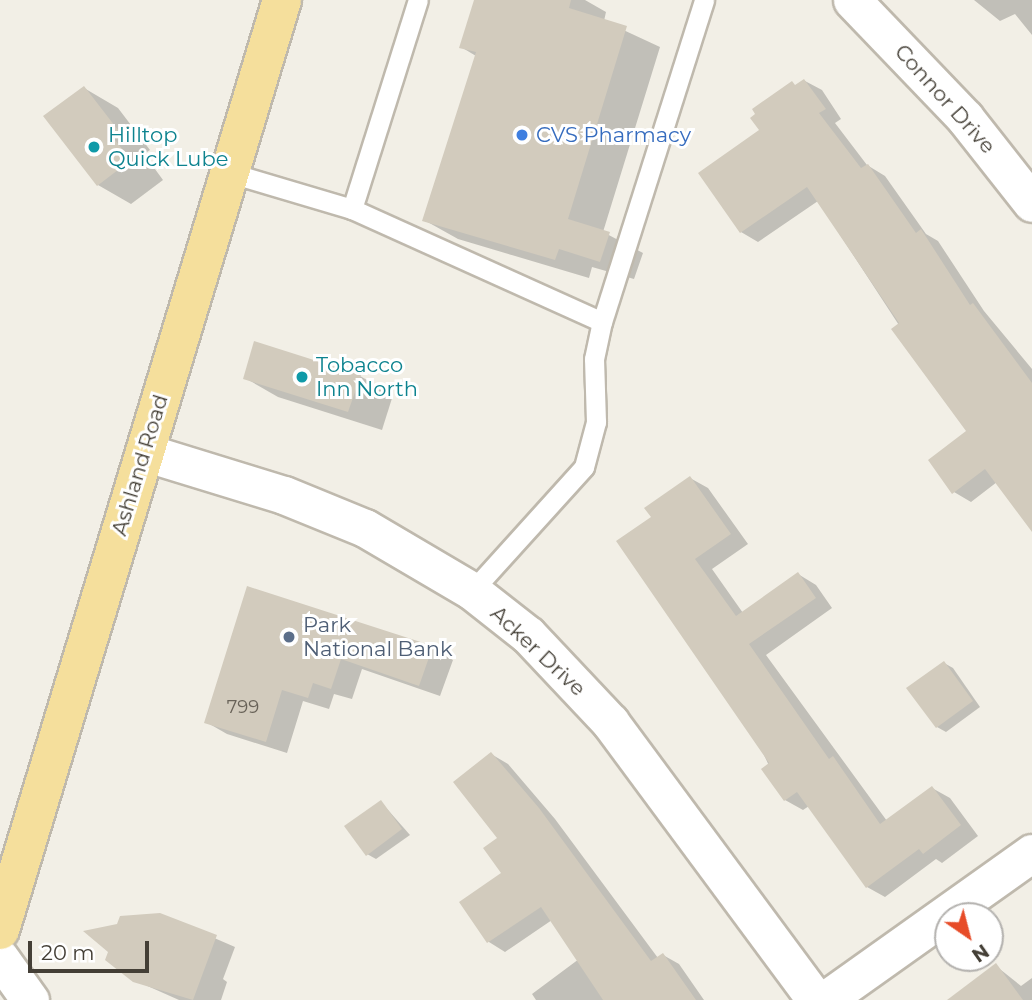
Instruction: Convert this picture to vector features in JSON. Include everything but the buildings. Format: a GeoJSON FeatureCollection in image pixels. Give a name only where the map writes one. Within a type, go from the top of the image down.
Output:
{"type":"FeatureCollection","features":[{"type":"Feature","properties":{"kind":"main road","name":"Ashland Road"},"geometry":{"type":"LineString","coordinates":[[0,930],[282,0]]}},
{"type":"Feature","properties":{"kind":"street","name":"Connor Drive"},"geometry":{"type":"LineString","coordinates":[[852,0],[965,118],[1032,203]]}},
{"type":"Feature","properties":{"kind":"street","name":"Acker Drive"},"geometry":{"type":"LineString","coordinates":[[144,452],[284,495],[365,528],[472,591],[528,635],[610,722],[816,1000]]}},
{"type":"Feature","properties":{"kind":"street"},"geometry":{"type":"LineString","coordinates":[[825,1000],[1032,853]]}},
{"type":"Feature","properties":{"kind":"street"},"geometry":{"type":"LineString","coordinates":[[0,957],[30,1000]]}},
{"type":"Feature","properties":{"kind":"lane"},"geometry":{"type":"LineString","coordinates":[[352,209],[418,0]]}},
{"type":"Feature","properties":{"kind":"lane"},"geometry":{"type":"LineString","coordinates":[[472,591],[584,467],[596,422],[594,359],[602,322],[704,0]]}},
{"type":"Feature","properties":{"kind":"lane"},"geometry":{"type":"LineString","coordinates":[[231,173],[352,209],[602,322]]}},
{"type":"Feature","properties":{"kind":"place","name":"CVS Pharmacy"},"geometry":{"type":"Point","coordinates":[522,135]}},
{"type":"Feature","properties":{"kind":"place","name":"Hilltop Quick Lube"},"geometry":{"type":"Point","coordinates":[94,147]}},
{"type":"Feature","properties":{"kind":"place","name":"Tobacco Inn North"},"geometry":{"type":"Point","coordinates":[302,377]}},
{"type":"Feature","properties":{"kind":"place","name":"Park National Bank"},"geometry":{"type":"Point","coordinates":[289,637]}}]}
